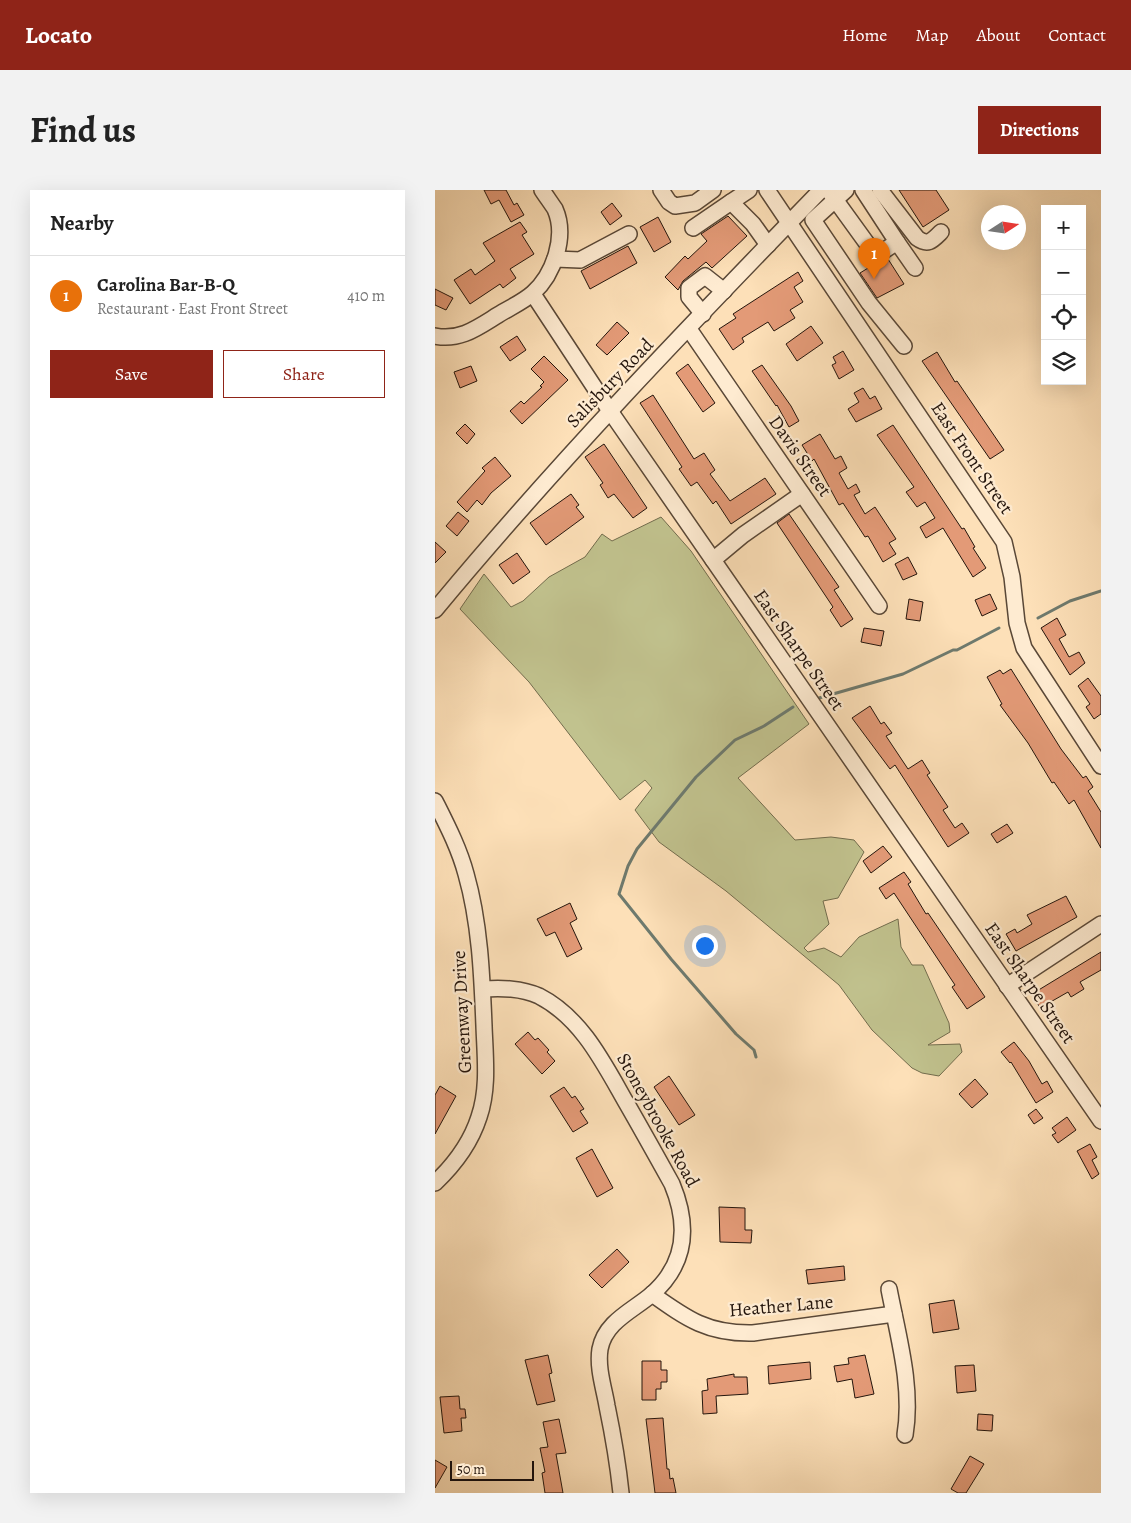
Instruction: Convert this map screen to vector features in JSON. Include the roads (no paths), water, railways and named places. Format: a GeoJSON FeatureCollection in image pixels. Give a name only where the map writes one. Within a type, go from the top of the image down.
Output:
{"type":"FeatureCollection","features":[{"type":"Feature","properties":{"kind":"street"},"geometry":{"type":"LineString","coordinates":[[435,336],[452,338],[468,334],[533,294],[547,276],[555,259],[559,233],[555,210],[542,190]]}},
{"type":"Feature","properties":{"kind":"street"},"geometry":{"type":"LineString","coordinates":[[661,190],[669,202],[675,206],[695,202],[713,190]]}},
{"type":"Feature","properties":{"kind":"street"},"geometry":{"type":"LineString","coordinates":[[693,228],[749,190]]}},
{"type":"Feature","properties":{"kind":"street","name":"East Front Street"},"geometry":{"type":"LineString","coordinates":[[767,190],[1004,542],[1012,577],[1017,623],[1025,648],[1101,766]]}},
{"type":"Feature","properties":{"kind":"street","name":"Salisbury Road"},"geometry":{"type":"LineString","coordinates":[[435,610],[516,513],[610,411],[789,223],[808,214],[821,190]]}},
{"type":"Feature","properties":{"kind":"street"},"geometry":{"type":"LineString","coordinates":[[863,190],[915,268]]}},
{"type":"Feature","properties":{"kind":"street"},"geometry":{"type":"LineString","coordinates":[[880,190],[917,238],[924,243],[930,243],[941,232]]}},
{"type":"Feature","properties":{"kind":"street"},"geometry":{"type":"LineString","coordinates":[[897,242],[875,256],[836,193],[808,214],[869,303],[904,346]]}},
{"type":"Feature","properties":{"kind":"street"},"geometry":{"type":"LineString","coordinates":[[731,202],[753,224],[768,245]]}},
{"type":"Feature","properties":{"kind":"street"},"geometry":{"type":"LineString","coordinates":[[887,227],[901,217]]}},
{"type":"Feature","properties":{"kind":"street"},"geometry":{"type":"LineString","coordinates":[[555,259],[580,260],[629,234]]}},
{"type":"Feature","properties":{"kind":"street"},"geometry":{"type":"LineString","coordinates":[[807,249],[823,236]]}},
{"type":"Feature","properties":{"kind":"street"},"geometry":{"type":"LineString","coordinates":[[831,284],[847,272]]}},
{"type":"Feature","properties":{"kind":"street"},"geometry":{"type":"LineString","coordinates":[[703,314],[689,297],[689,288],[705,276],[724,291]]}},
{"type":"Feature","properties":{"kind":"street","name":"East Sharpe Street"},"geometry":{"type":"LineString","coordinates":[[533,294],[610,411],[1101,1122]]}},
{"type":"Feature","properties":{"kind":"street"},"geometry":{"type":"LineString","coordinates":[[851,315],[869,303]]}},
{"type":"Feature","properties":{"kind":"street","name":"Davis Street"},"geometry":{"type":"LineString","coordinates":[[689,329],[879,606]]}},
{"type":"Feature","properties":{"kind":"street"},"geometry":{"type":"LineString","coordinates":[[713,560],[743,535],[802,494]]}},
{"type":"Feature","properties":{"kind":"street","name":"Greenway Drive"},"geometry":{"type":"LineString","coordinates":[[435,801],[455,840],[466,874],[475,921],[483,989],[485,1086],[479,1117],[466,1146],[435,1183]]}},
{"type":"Feature","properties":{"kind":"street"},"geometry":{"type":"LineString","coordinates":[[1007,986],[1101,924]]}},
{"type":"Feature","properties":{"kind":"street","name":"Stoneybrooke Road"},"geometry":{"type":"LineString","coordinates":[[483,989],[511,988],[537,996],[562,1010],[601,1057],[673,1184],[682,1206],[684,1230],[679,1254],[668,1275],[652,1294],[610,1328],[600,1349],[602,1376],[617,1453],[621,1493]]}},
{"type":"Feature","properties":{"kind":"street"},"geometry":{"type":"LineString","coordinates":[[889,1289],[909,1414],[905,1435]]}},
{"type":"Feature","properties":{"kind":"street","name":"Heather Lane"},"geometry":{"type":"LineString","coordinates":[[652,1294],[686,1318],[707,1328],[730,1333],[753,1333],[894,1314]]}},
{"type":"Feature","properties":{"kind":"waterway"},"geometry":{"type":"LineString","coordinates":[[1038,618],[1070,601],[1101,591]]}},
{"type":"Feature","properties":{"kind":"waterway"},"geometry":{"type":"LineString","coordinates":[[819,698],[903,674],[953,650],[957,650],[999,628]]}},
{"type":"Feature","properties":{"kind":"waterway"},"geometry":{"type":"LineString","coordinates":[[756,1057],[754,1050],[736,1034],[671,959],[619,894],[628,866],[637,849],[696,777],[735,740],[764,726],[793,707]]}},
{"type":"Feature","properties":{"kind":"place","name":"Carolina Bar-B-Q"},"geometry":{"type":"Point","coordinates":[874,279]}}]}
